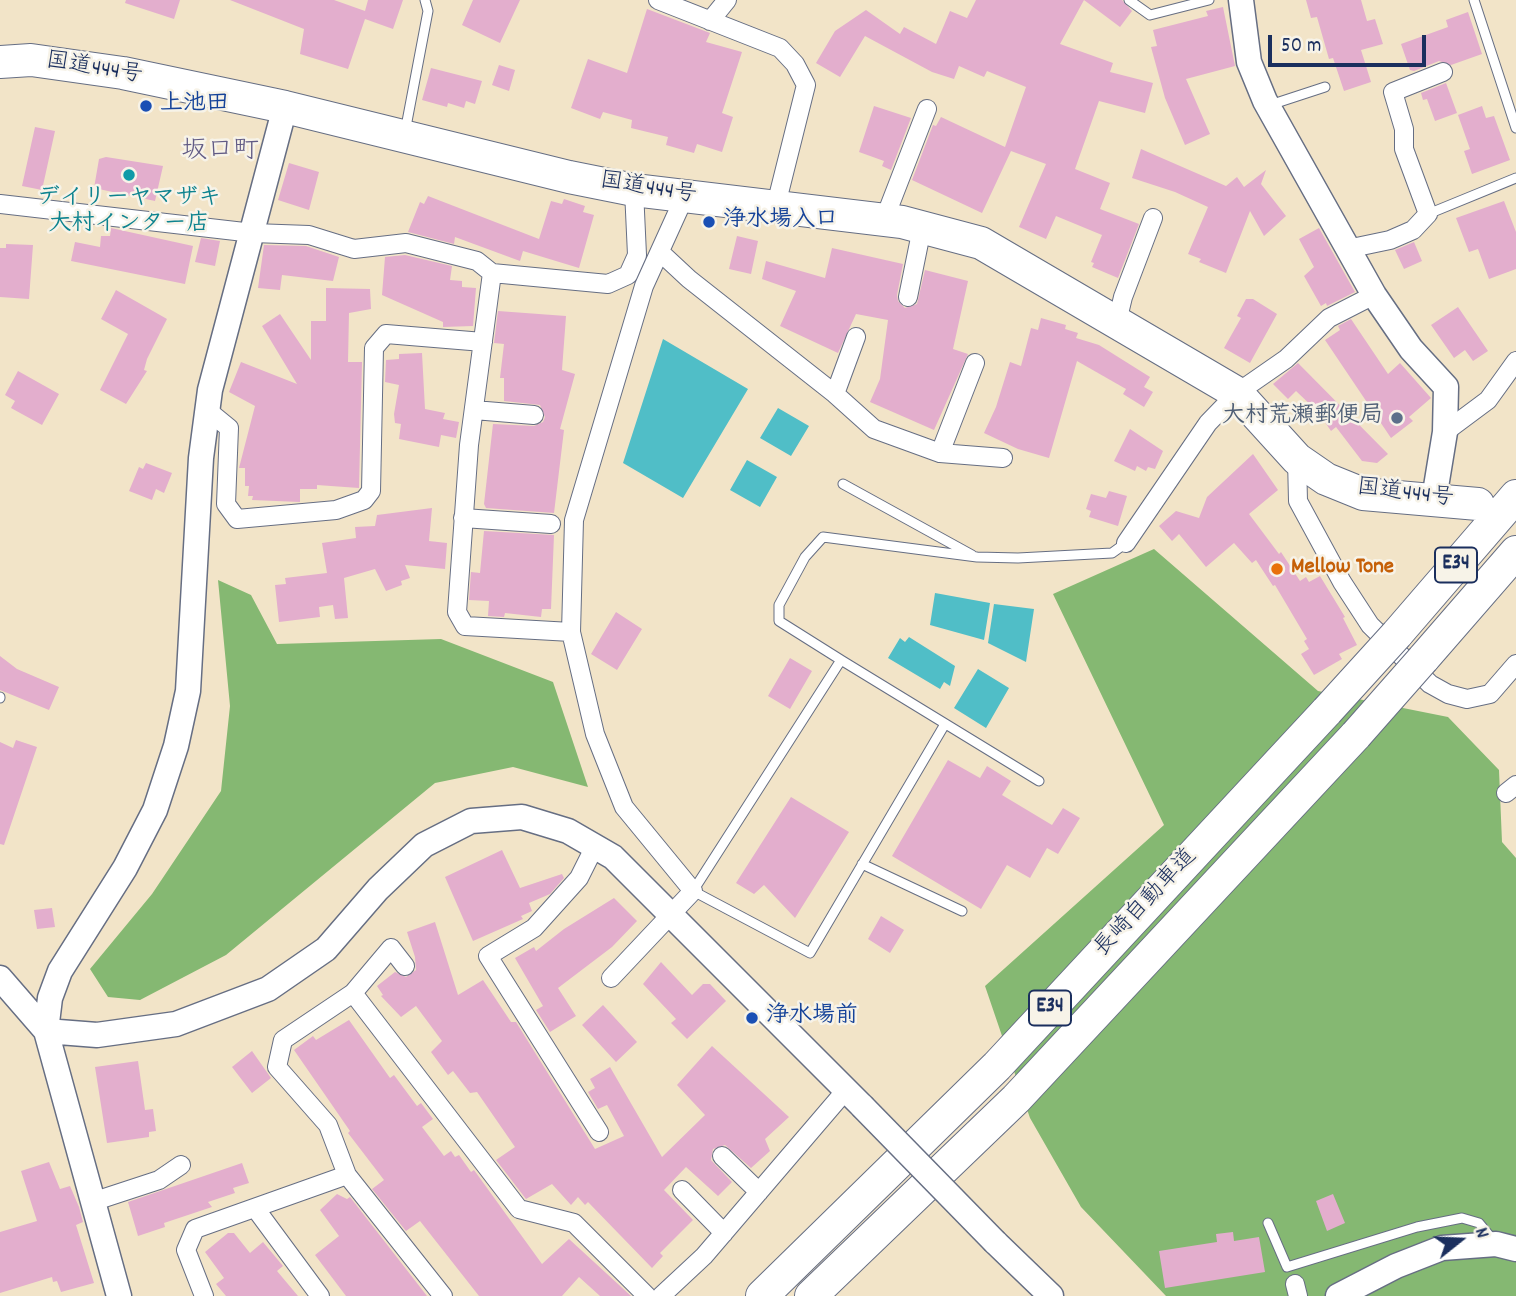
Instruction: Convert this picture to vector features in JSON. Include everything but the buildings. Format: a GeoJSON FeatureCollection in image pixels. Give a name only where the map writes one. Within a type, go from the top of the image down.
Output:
{"type":"FeatureCollection","features":[{"type":"Feature","properties":{"kind":"highway","name":"国道444号"},"geometry":{"type":"LineString","coordinates":[[0,62],[31,60],[123,74],[285,107],[634,190],[884,220],[981,243],[1237,393],[1297,459],[1326,479],[1363,494],[1478,504]]}},
{"type":"Feature","properties":{"kind":"highway","name":"長崎自動車道"},"geometry":{"type":"LineString","coordinates":[[762,1296],[997,1066],[1327,711],[1516,496]]}},
{"type":"Feature","properties":{"kind":"highway","name":"長崎自動車道"},"geometry":{"type":"LineString","coordinates":[[811,1296],[1016,1099],[1356,736],[1516,552]]}},
{"type":"Feature","properties":{"kind":"street"},"geometry":{"type":"LineString","coordinates":[[658,0],[780,48],[794,64],[806,85],[776,205]]}},
{"type":"Feature","properties":{"kind":"street"},"geometry":{"type":"LineString","coordinates":[[710,21],[727,0]]}},
{"type":"Feature","properties":{"kind":"street"},"geometry":{"type":"LineString","coordinates":[[1241,0],[1249,62],[1268,106],[1374,295],[1411,349],[1446,387],[1446,432],[1434,499]]}},
{"type":"Feature","properties":{"kind":"street"},"geometry":{"type":"LineString","coordinates":[[1347,250],[1390,240],[1413,230],[1428,214],[1404,149],[1404,129],[1393,92],[1443,72]]}},
{"type":"Feature","properties":{"kind":"street"},"geometry":{"type":"LineString","coordinates":[[119,1296],[46,1031],[50,998],[60,971],[125,868],[155,810],[176,746],[188,691],[201,458],[207,410],[223,332],[253,233],[285,107]]}},
{"type":"Feature","properties":{"kind":"street"},"geometry":{"type":"LineString","coordinates":[[884,220],[927,109]]}},
{"type":"Feature","properties":{"kind":"street"},"geometry":{"type":"LineString","coordinates":[[0,204],[253,233],[309,235],[354,249],[406,243],[477,261],[492,274],[608,284],[628,275],[637,255],[634,190]]}},
{"type":"Feature","properties":{"kind":"street"},"geometry":{"type":"LineString","coordinates":[[611,978],[693,891],[624,807],[595,734],[571,632],[573,520],[645,286],[684,198]]}},
{"type":"Feature","properties":{"kind":"street"},"geometry":{"type":"LineString","coordinates":[[1117,322],[1123,297],[1153,218]]}},
{"type":"Feature","properties":{"kind":"street"},"geometry":{"type":"LineString","coordinates":[[908,297],[922,228]]}},
{"type":"Feature","properties":{"kind":"street"},"geometry":{"type":"LineString","coordinates":[[660,251],[698,287],[835,394],[874,429],[940,453],[1003,457]]}},
{"type":"Feature","properties":{"kind":"street"},"geometry":{"type":"LineString","coordinates":[[492,274],[474,410],[457,612],[465,626],[571,632]]}},
{"type":"Feature","properties":{"kind":"street"},"geometry":{"type":"LineString","coordinates":[[1126,543],[1208,423],[1237,393],[1286,359],[1329,318],[1374,295]]}},
{"type":"Feature","properties":{"kind":"street"},"geometry":{"type":"LineString","coordinates":[[207,410],[229,428],[226,504],[237,519],[336,510],[364,500],[371,491],[374,348],[386,334],[483,342]]}},
{"type":"Feature","properties":{"kind":"street"},"geometry":{"type":"LineString","coordinates":[[835,394],[856,337]]}},
{"type":"Feature","properties":{"kind":"street"},"geometry":{"type":"LineString","coordinates":[[1446,432],[1488,400],[1516,361]]}},
{"type":"Feature","properties":{"kind":"street"},"geometry":{"type":"LineString","coordinates":[[940,453],[975,363]]}},
{"type":"Feature","properties":{"kind":"street"},"geometry":{"type":"LineString","coordinates":[[474,410],[534,415]]}},
{"type":"Feature","properties":{"kind":"street"},"geometry":{"type":"LineString","coordinates":[[1297,459],[1298,502],[1342,582],[1370,625],[1430,684],[1467,699],[1490,694],[1516,664]]}},
{"type":"Feature","properties":{"kind":"street"},"geometry":{"type":"LineString","coordinates":[[463,518],[551,524]]}},
{"type":"Feature","properties":{"kind":"street"},"geometry":{"type":"LineString","coordinates":[[0,978],[46,1031],[97,1035],[176,1024],[268,989],[327,949],[378,889],[424,845],[471,821],[522,817],[568,831],[613,857],[1051,1296]]}},
{"type":"Feature","properties":{"kind":"street"},"geometry":{"type":"LineString","coordinates":[[595,846],[579,878],[534,928],[488,956],[599,1132]]}},
{"type":"Feature","properties":{"kind":"street"},"geometry":{"type":"LineString","coordinates":[[405,966],[391,948],[353,993],[283,1040],[277,1067],[328,1125],[347,1175],[443,1296]]}},
{"type":"Feature","properties":{"kind":"street"},"geometry":{"type":"LineString","coordinates":[[353,993],[519,1209],[574,1223],[647,1296]]}},
{"type":"Feature","properties":{"kind":"street"},"geometry":{"type":"LineString","coordinates":[[662,1296],[724,1233],[759,1192],[854,1098]]}},
{"type":"Feature","properties":{"kind":"street"},"geometry":{"type":"LineString","coordinates":[[722,1156],[759,1192]]}},
{"type":"Feature","properties":{"kind":"street"},"geometry":{"type":"LineString","coordinates":[[92,1202],[159,1180],[181,1165]]}},
{"type":"Feature","properties":{"kind":"street"},"geometry":{"type":"LineString","coordinates":[[204,1296],[186,1250],[195,1229],[347,1175]]}},
{"type":"Feature","properties":{"kind":"street"},"geometry":{"type":"LineString","coordinates":[[682,1191],[724,1233]]}},
{"type":"Feature","properties":{"kind":"street"},"geometry":{"type":"LineString","coordinates":[[255,1208],[320,1296]]}},
{"type":"Feature","properties":{"kind":"street"},"geometry":{"type":"LineString","coordinates":[[1338,1296],[1396,1266],[1442,1248],[1506,1246]]}},
{"type":"Feature","properties":{"kind":"lane"},"geometry":{"type":"LineString","coordinates":[[405,136],[428,11],[425,0]]}},
{"type":"Feature","properties":{"kind":"lane"},"geometry":{"type":"LineString","coordinates":[[1129,0],[1150,15],[1209,0]]}},
{"type":"Feature","properties":{"kind":"lane"},"geometry":{"type":"LineString","coordinates":[[1474,0],[1516,128]]}},
{"type":"Feature","properties":{"kind":"lane"},"geometry":{"type":"LineString","coordinates":[[1268,106],[1325,87]]}},
{"type":"Feature","properties":{"kind":"lane"},"geometry":{"type":"LineString","coordinates":[[1428,214],[1516,178]]}},
{"type":"Feature","properties":{"kind":"lane"},"geometry":{"type":"LineString","coordinates":[[844,484],[976,557]]}},
{"type":"Feature","properties":{"kind":"lane"},"geometry":{"type":"LineString","coordinates":[[1039,781],[779,621],[779,605],[805,557],[824,537],[976,557],[1018,558],[1112,553],[1126,543]]}},
{"type":"Feature","properties":{"kind":"lane"},"geometry":{"type":"LineString","coordinates":[[841,660],[693,891],[810,953],[945,724]]}},
{"type":"Feature","properties":{"kind":"lane"},"geometry":{"type":"LineString","coordinates":[[862,864],[962,911]]}},
{"type":"Feature","properties":{"kind":"lane"},"geometry":{"type":"LineString","coordinates":[[1268,1223],[1287,1266],[1417,1227],[1462,1218],[1479,1223],[1506,1246]]}},
{"type":"Feature","properties":{"kind":"green space"},"geometry":{"type":"Polygon","coordinates":[[[1154,549],[1318,691],[1448,717],[1499,770],[1502,842],[1516,858],[1516,1296],[1166,1296],[1081,1207],[1030,1118],[985,986],[1164,825],[1053,594],[1154,549]]]}},
{"type":"Feature","properties":{"kind":"green space"},"geometry":{"type":"Polygon","coordinates":[[[218,580],[251,595],[277,644],[441,639],[553,682],[588,787],[513,767],[435,783],[226,955],[140,1000],[108,997],[90,969],[152,894],[221,791],[230,706],[218,580]]]}},
{"type":"Feature","properties":{"kind":"water"},"geometry":{"type":"Polygon","coordinates":[[[663,339],[748,389],[683,498],[623,463],[663,339]]]}},
{"type":"Feature","properties":{"kind":"water"},"geometry":{"type":"Polygon","coordinates":[[[778,408],[809,426],[791,456],[760,438],[778,408]]]}},
{"type":"Feature","properties":{"kind":"water"},"geometry":{"type":"Polygon","coordinates":[[[747,460],[777,477],[760,507],[730,490],[747,460]]]}},
{"type":"Feature","properties":{"kind":"water"},"geometry":{"type":"Polygon","coordinates":[[[935,593],[990,603],[984,640],[930,625],[935,593]]]}},
{"type":"Feature","properties":{"kind":"water"},"geometry":{"type":"Polygon","coordinates":[[[994,604],[1034,609],[1026,662],[988,643],[994,604]]]}},
{"type":"Feature","properties":{"kind":"water"},"geometry":{"type":"Polygon","coordinates":[[[909,637],[955,666],[950,686],[944,682],[940,689],[888,658],[900,638],[905,642],[909,637]]]}},
{"type":"Feature","properties":{"kind":"water"},"geometry":{"type":"Polygon","coordinates":[[[978,669],[1009,688],[986,728],[954,708],[978,669]]]}},
{"type":"Feature","properties":{"kind":"place","name":"上池田"},"geometry":{"type":"Point","coordinates":[146,106]}},
{"type":"Feature","properties":{"kind":"place","name":"デイリーヤマザキ 大村インター店"},"geometry":{"type":"Point","coordinates":[129,175]}},
{"type":"Feature","properties":{"kind":"place","name":"浄水場入口"},"geometry":{"type":"Point","coordinates":[709,222]}},
{"type":"Feature","properties":{"kind":"place","name":"大村荒瀬郵便局"},"geometry":{"type":"Point","coordinates":[1397,418]}},
{"type":"Feature","properties":{"kind":"place","name":"Mellow Tone"},"geometry":{"type":"Point","coordinates":[1277,569]}},
{"type":"Feature","properties":{"kind":"place","name":"浄水場前"},"geometry":{"type":"Point","coordinates":[752,1018]}},
{"type":"Feature","properties":{"kind":"district","name":"坂口町"},"geometry":{"type":"Point","coordinates":[220,153]}}]}
